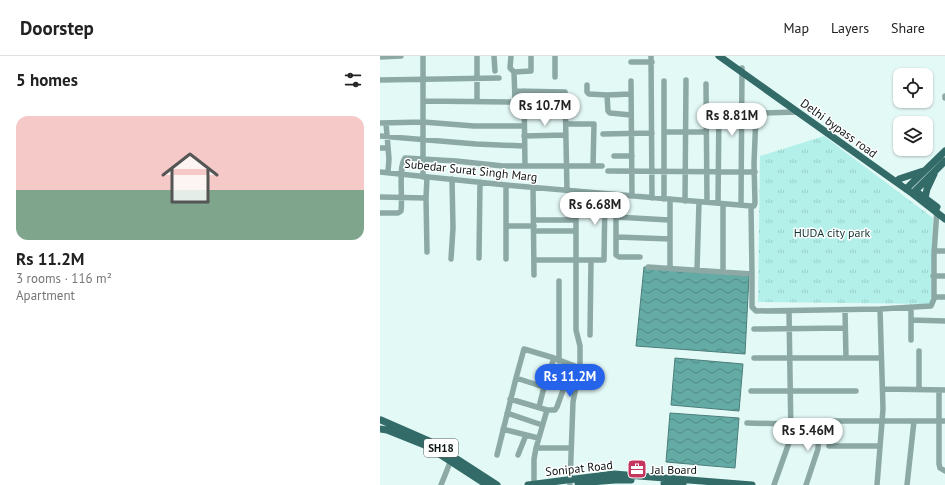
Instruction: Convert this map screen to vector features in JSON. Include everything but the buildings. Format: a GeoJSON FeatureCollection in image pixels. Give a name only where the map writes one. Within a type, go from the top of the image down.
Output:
{"type":"FeatureCollection","features":[{"type":"Feature","properties":{"kind":"main road","name":"Delhi bypass road"},"geometry":{"type":"LineString","coordinates":[[719,56],[742,70],[899,179],[937,211],[945,214]]}},
{"type":"Feature","properties":{"kind":"main road","name":"Delhi bypass road"},"geometry":{"type":"LineString","coordinates":[[726,56],[797,112],[925,198],[945,219]]}},
{"type":"Feature","properties":{"kind":"main road"},"geometry":{"type":"LineString","coordinates":[[911,190],[925,171],[945,151]]}},
{"type":"Feature","properties":{"kind":"main road"},"geometry":{"type":"LineString","coordinates":[[911,190],[944,162]]}},
{"type":"Feature","properties":{"kind":"main road"},"geometry":{"type":"LineString","coordinates":[[925,198],[935,170]]}},
{"type":"Feature","properties":{"kind":"main road"},"geometry":{"type":"LineString","coordinates":[[899,179],[925,171]]}},
{"type":"Feature","properties":{"kind":"main road","name":"SH18"},"geometry":{"type":"LineString","coordinates":[[380,423],[388,430],[411,438],[427,446],[451,460],[487,485]]}},
{"type":"Feature","properties":{"kind":"main road","name":"SH18"},"geometry":{"type":"LineString","coordinates":[[380,423],[429,441],[497,485]]}},
{"type":"Feature","properties":{"kind":"main road","name":"Sonipat Road"},"geometry":{"type":"LineString","coordinates":[[531,485],[614,474],[683,485]]}},
{"type":"Feature","properties":{"kind":"main road","name":"Sonipat Road"},"geometry":{"type":"LineString","coordinates":[[560,485],[570,481],[602,480],[627,483],[658,480],[752,485]]}},
{"type":"Feature","properties":{"kind":"street"},"geometry":{"type":"LineString","coordinates":[[380,58],[402,56]]}},
{"type":"Feature","properties":{"kind":"street"},"geometry":{"type":"LineString","coordinates":[[423,56],[423,158],[426,198],[427,252]]}},
{"type":"Feature","properties":{"kind":"street"},"geometry":{"type":"LineString","coordinates":[[477,56],[477,101]]}},
{"type":"Feature","properties":{"kind":"street"},"geometry":{"type":"LineString","coordinates":[[494,56],[495,71]]}},
{"type":"Feature","properties":{"kind":"street"},"geometry":{"type":"LineString","coordinates":[[423,101],[513,102],[515,100],[515,91],[514,72],[510,68],[511,56]]}},
{"type":"Feature","properties":{"kind":"street"},"geometry":{"type":"LineString","coordinates":[[514,72],[531,71],[531,56]]}},
{"type":"Feature","properties":{"kind":"street"},"geometry":{"type":"LineString","coordinates":[[555,56],[556,77]]}},
{"type":"Feature","properties":{"kind":"street"},"geometry":{"type":"LineString","coordinates":[[631,62],[652,59],[652,198]]}},
{"type":"Feature","properties":{"kind":"street"},"geometry":{"type":"LineString","coordinates":[[741,206],[742,70]]}},
{"type":"Feature","properties":{"kind":"street"},"geometry":{"type":"LineString","coordinates":[[380,80],[499,78]]}},
{"type":"Feature","properties":{"kind":"street"},"geometry":{"type":"LineString","coordinates":[[685,200],[686,80]]}},
{"type":"Feature","properties":{"kind":"street"},"geometry":{"type":"LineString","coordinates":[[631,81],[632,196]]}},
{"type":"Feature","properties":{"kind":"street"},"geometry":{"type":"LineString","coordinates":[[664,81],[664,171],[669,220],[670,268]]}},
{"type":"Feature","properties":{"kind":"street"},"geometry":{"type":"LineString","coordinates":[[706,84],[707,202]]}},
{"type":"Feature","properties":{"kind":"street"},"geometry":{"type":"LineString","coordinates":[[587,85],[587,92],[589,94],[631,94]]}},
{"type":"Feature","properties":{"kind":"street"},"geometry":{"type":"LineString","coordinates":[[524,90],[525,166]]}},
{"type":"Feature","properties":{"kind":"street"},"geometry":{"type":"LineString","coordinates":[[515,91],[565,92],[567,190]]}},
{"type":"Feature","properties":{"kind":"street"},"geometry":{"type":"LineString","coordinates":[[607,95],[608,111],[610,114],[631,115]]}},
{"type":"Feature","properties":{"kind":"street"},"geometry":{"type":"LineString","coordinates":[[723,272],[719,171],[719,107],[741,107]]}},
{"type":"Feature","properties":{"kind":"street"},"geometry":{"type":"LineString","coordinates":[[524,113],[566,112]]}},
{"type":"Feature","properties":{"kind":"street"},"geometry":{"type":"LineString","coordinates":[[797,112],[763,113],[756,115],[754,172],[755,202],[754,206],[751,206],[753,310],[880,310],[931,306],[934,297],[933,276],[937,211]]}},
{"type":"Feature","properties":{"kind":"street"},"geometry":{"type":"LineString","coordinates":[[388,172],[388,137],[383,123],[424,122],[474,126],[524,126]]}},
{"type":"Feature","properties":{"kind":"street"},"geometry":{"type":"LineString","coordinates":[[566,124],[594,124],[593,166]]}},
{"type":"Feature","properties":{"kind":"street"},"geometry":{"type":"LineString","coordinates":[[664,132],[706,132]]}},
{"type":"Feature","properties":{"kind":"street"},"geometry":{"type":"LineString","coordinates":[[604,134],[652,133]]}},
{"type":"Feature","properties":{"kind":"street"},"geometry":{"type":"LineString","coordinates":[[380,136],[524,146]]}},
{"type":"Feature","properties":{"kind":"street"},"geometry":{"type":"LineString","coordinates":[[524,136],[566,136]]}},
{"type":"Feature","properties":{"kind":"street"},"geometry":{"type":"LineString","coordinates":[[380,148],[388,148]]}},
{"type":"Feature","properties":{"kind":"street"},"geometry":{"type":"LineString","coordinates":[[614,156],[632,156]]}},
{"type":"Feature","properties":{"kind":"street"},"geometry":{"type":"LineString","coordinates":[[380,213],[400,213],[402,210],[402,174],[404,158],[423,158],[503,166],[602,166]]}},
{"type":"Feature","properties":{"kind":"street"},"geometry":{"type":"LineString","coordinates":[[608,171],[754,172]]}},
{"type":"Feature","properties":{"kind":"street","name":"Subedar Surat Singh Marg"},"geometry":{"type":"LineString","coordinates":[[380,172],[604,194],[751,206]]}},
{"type":"Feature","properties":{"kind":"street"},"geometry":{"type":"LineString","coordinates":[[451,259],[453,228],[452,179]]}},
{"type":"Feature","properties":{"kind":"street"},"geometry":{"type":"LineString","coordinates":[[479,258],[480,182]]}},
{"type":"Feature","properties":{"kind":"street"},"geometry":{"type":"LineString","coordinates":[[506,185],[506,259]]}},
{"type":"Feature","properties":{"kind":"street"},"geometry":{"type":"LineString","coordinates":[[533,187],[534,275]]}},
{"type":"Feature","properties":{"kind":"street"},"geometry":{"type":"LineString","coordinates":[[570,481],[570,448],[573,402],[580,368],[580,346],[576,330],[576,191]]}},
{"type":"Feature","properties":{"kind":"street"},"geometry":{"type":"LineString","coordinates":[[534,260],[602,261],[604,259],[604,194]]}},
{"type":"Feature","properties":{"kind":"street"},"geometry":{"type":"LineString","coordinates":[[616,195],[616,255],[640,257]]}},
{"type":"Feature","properties":{"kind":"street"},"geometry":{"type":"LineString","coordinates":[[380,197],[402,196],[426,198]]}},
{"type":"Feature","properties":{"kind":"street"},"geometry":{"type":"LineString","coordinates":[[697,270],[699,202]]}},
{"type":"Feature","properties":{"kind":"street"},"geometry":{"type":"LineString","coordinates":[[616,217],[669,220]]}},
{"type":"Feature","properties":{"kind":"street"},"geometry":{"type":"LineString","coordinates":[[534,220],[576,220]]}},
{"type":"Feature","properties":{"kind":"street"},"geometry":{"type":"LineString","coordinates":[[506,226],[576,231]]}},
{"type":"Feature","properties":{"kind":"street"},"geometry":{"type":"LineString","coordinates":[[617,237],[670,239]]}},
{"type":"Feature","properties":{"kind":"street"},"geometry":{"type":"LineString","coordinates":[[934,251],[945,251]]}},
{"type":"Feature","properties":{"kind":"street"},"geometry":{"type":"LineString","coordinates":[[590,335],[592,261]]}},
{"type":"Feature","properties":{"kind":"street"},"geometry":{"type":"LineString","coordinates":[[648,267],[752,274]]}},
{"type":"Feature","properties":{"kind":"street"},"geometry":{"type":"LineString","coordinates":[[933,276],[945,276]]}},
{"type":"Feature","properties":{"kind":"street"},"geometry":{"type":"LineString","coordinates":[[539,407],[544,387],[557,359],[559,281]]}},
{"type":"Feature","properties":{"kind":"street"},"geometry":{"type":"LineString","coordinates":[[934,297],[945,297]]}},
{"type":"Feature","properties":{"kind":"street"},"geometry":{"type":"LineString","coordinates":[[911,307],[911,340]]}},
{"type":"Feature","properties":{"kind":"street"},"geometry":{"type":"LineString","coordinates":[[774,485],[791,437],[789,310]]}},
{"type":"Feature","properties":{"kind":"street"},"geometry":{"type":"LineString","coordinates":[[845,310],[846,358]]}},
{"type":"Feature","properties":{"kind":"street"},"geometry":{"type":"LineString","coordinates":[[877,485],[883,390],[880,310]]}},
{"type":"Feature","properties":{"kind":"street"},"geometry":{"type":"LineString","coordinates":[[911,320],[945,320]]}},
{"type":"Feature","properties":{"kind":"street"},"geometry":{"type":"LineString","coordinates":[[754,329],[845,328]]}},
{"type":"Feature","properties":{"kind":"street"},"geometry":{"type":"LineString","coordinates":[[497,455],[510,399],[524,349],[580,368]]}},
{"type":"Feature","properties":{"kind":"street"},"geometry":{"type":"LineString","coordinates":[[919,351],[919,389]]}},
{"type":"Feature","properties":{"kind":"street"},"geometry":{"type":"LineString","coordinates":[[754,358],[881,358]]}},
{"type":"Feature","properties":{"kind":"street"},"geometry":{"type":"LineString","coordinates":[[510,399],[547,410],[555,410],[572,365]]}},
{"type":"Feature","properties":{"kind":"street"},"geometry":{"type":"LineString","coordinates":[[579,376],[591,377]]}},
{"type":"Feature","properties":{"kind":"street"},"geometry":{"type":"LineString","coordinates":[[516,378],[544,387]]}},
{"type":"Feature","properties":{"kind":"street"},"geometry":{"type":"LineString","coordinates":[[883,390],[942,390],[942,442],[940,468],[945,471]]}},
{"type":"Feature","properties":{"kind":"street"},"geometry":{"type":"LineString","coordinates":[[751,391],[856,391]]}},
{"type":"Feature","properties":{"kind":"street"},"geometry":{"type":"LineString","coordinates":[[531,485],[538,438],[547,410]]}},
{"type":"Feature","properties":{"kind":"street"},"geometry":{"type":"LineString","coordinates":[[507,413],[542,425]]}},
{"type":"Feature","properties":{"kind":"street"},"geometry":{"type":"LineString","coordinates":[[747,423],[882,420],[942,421]]}},
{"type":"Feature","properties":{"kind":"street"},"geometry":{"type":"LineString","coordinates":[[806,485],[818,449],[819,421]]}},
{"type":"Feature","properties":{"kind":"street"},"geometry":{"type":"LineString","coordinates":[[907,485],[914,421]]}},
{"type":"Feature","properties":{"kind":"street"},"geometry":{"type":"LineString","coordinates":[[503,428],[538,438]]}},
{"type":"Feature","properties":{"kind":"street"},"geometry":{"type":"LineString","coordinates":[[518,455],[526,435]]}},
{"type":"Feature","properties":{"kind":"street"},"geometry":{"type":"LineString","coordinates":[[829,446],[880,446]]}},
{"type":"Feature","properties":{"kind":"street"},"geometry":{"type":"LineString","coordinates":[[536,448],[570,448]]}},
{"type":"Feature","properties":{"kind":"street"},"geometry":{"type":"LineString","coordinates":[[441,485],[451,460]]}},
{"type":"Feature","properties":{"kind":"green space","name":"HUDA city park"},"geometry":{"type":"Polygon","coordinates":[[[824,136],[933,218],[931,304],[758,302],[760,156],[824,136]]]}},
{"type":"Feature","properties":{"kind":"water"},"geometry":{"type":"Polygon","coordinates":[[[644,267],[749,276],[745,354],[636,346],[644,267]]]}},
{"type":"Feature","properties":{"kind":"water"},"geometry":{"type":"Polygon","coordinates":[[[675,358],[743,364],[739,411],[671,405],[675,358]]]}},
{"type":"Feature","properties":{"kind":"water"},"geometry":{"type":"Polygon","coordinates":[[[670,413],[739,418],[735,468],[666,462],[670,413]]]}},
{"type":"Feature","properties":{"kind":"place","name":"Jal Board"},"geometry":{"type":"Point","coordinates":[637,469]}}]}
